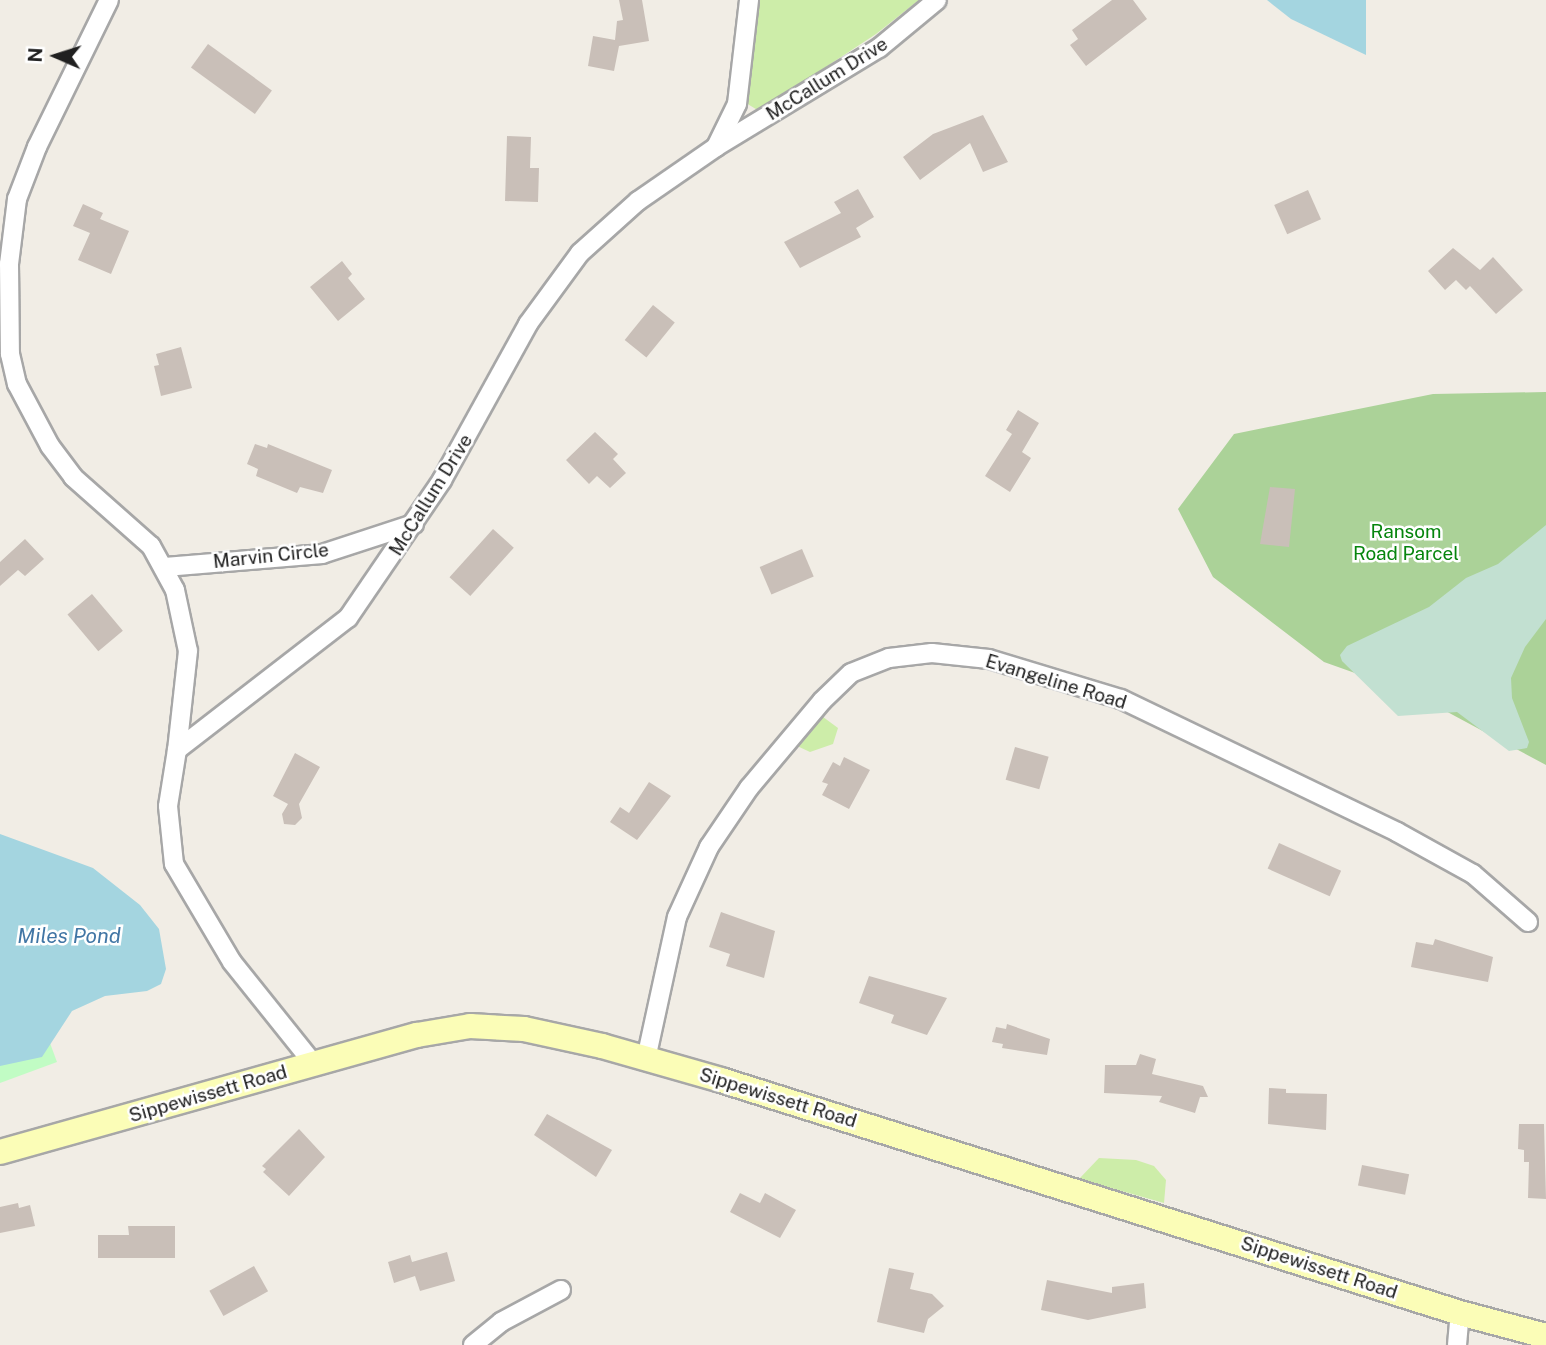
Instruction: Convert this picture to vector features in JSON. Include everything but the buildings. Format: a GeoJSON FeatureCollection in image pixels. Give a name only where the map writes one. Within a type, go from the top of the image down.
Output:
{"type":"FeatureCollection","features":[{"type":"Feature","properties":{"kind":"main road","name":"Sippewissett Road"},"geometry":{"type":"LineString","coordinates":[[0,1152],[417,1035],[470,1026],[551,1033],[646,1059],[1460,1313],[1546,1336]]}},
{"type":"Feature","properties":{"kind":"street"},"geometry":{"type":"LineString","coordinates":[[109,0],[37,147],[17,199],[9,264],[10,354],[18,384],[58,456],[73,477],[151,546],[165,567],[185,620],[188,651],[168,807],[174,864],[232,962],[313,1063]]}},
{"type":"Feature","properties":{"kind":"street"},"geometry":{"type":"LineString","coordinates":[[716,147],[737,104],[749,0]]}},
{"type":"Feature","properties":{"kind":"street","name":"McCallum Drive"},"geometry":{"type":"LineString","coordinates":[[177,750],[348,618],[414,524],[528,324],[565,272],[638,201],[716,147],[879,48],[937,0]]}},
{"type":"Feature","properties":{"kind":"street","name":"Marvin Circle"},"geometry":{"type":"LineString","coordinates":[[165,567],[322,554],[414,524]]}},
{"type":"Feature","properties":{"kind":"street","name":"Evangeline Road"},"geometry":{"type":"LineString","coordinates":[[646,1059],[677,917],[709,847],[749,788],[822,701],[850,673],[889,658],[932,653],[989,659],[1121,699],[1397,832],[1473,874],[1528,922]]}},
{"type":"Feature","properties":{"kind":"street"},"geometry":{"type":"LineString","coordinates":[[473,1345],[501,1322],[561,1290]]}},
{"type":"Feature","properties":{"kind":"street"},"geometry":{"type":"LineString","coordinates":[[1457,1345],[1460,1313]]}},
{"type":"Feature","properties":{"kind":"green space"},"geometry":{"type":"Polygon","coordinates":[[[758,0],[919,0],[876,34],[759,111],[746,103],[758,0]]]}},
{"type":"Feature","properties":{"kind":"green space","name":"Ransom Road Parcel"},"geometry":{"type":"Polygon","coordinates":[[[1546,392],[1546,765],[1414,694],[1324,662],[1213,577],[1178,509],[1234,434],[1433,394],[1546,392]]]}},
{"type":"Feature","properties":{"kind":"green space"},"geometry":{"type":"Polygon","coordinates":[[[1546,525],[1546,619],[1525,647],[1511,678],[1512,698],[1529,742],[1527,748],[1509,751],[1457,712],[1398,716],[1342,661],[1340,655],[1347,646],[1429,607],[1466,578],[1498,564],[1546,525]]]}},
{"type":"Feature","properties":{"kind":"green space"},"geometry":{"type":"Polygon","coordinates":[[[819,714],[838,728],[833,744],[810,752],[795,745],[819,714]]]}},
{"type":"Feature","properties":{"kind":"green space"},"geometry":{"type":"Polygon","coordinates":[[[26,978],[57,1062],[0,1083],[0,987],[26,978]]]}},
{"type":"Feature","properties":{"kind":"green space"},"geometry":{"type":"Polygon","coordinates":[[[1099,1158],[1136,1160],[1154,1166],[1166,1180],[1164,1203],[1079,1179],[1099,1158]]]}},
{"type":"Feature","properties":{"kind":"water"},"geometry":{"type":"Polygon","coordinates":[[[1267,0],[1366,0],[1366,55],[1291,19],[1267,0]]]}},
{"type":"Feature","properties":{"kind":"water","name":"Miles Pond"},"geometry":{"type":"Polygon","coordinates":[[[0,834],[93,868],[140,905],[159,929],[166,969],[161,984],[147,991],[105,996],[72,1011],[42,1057],[0,1066],[0,834]]]}}]}
